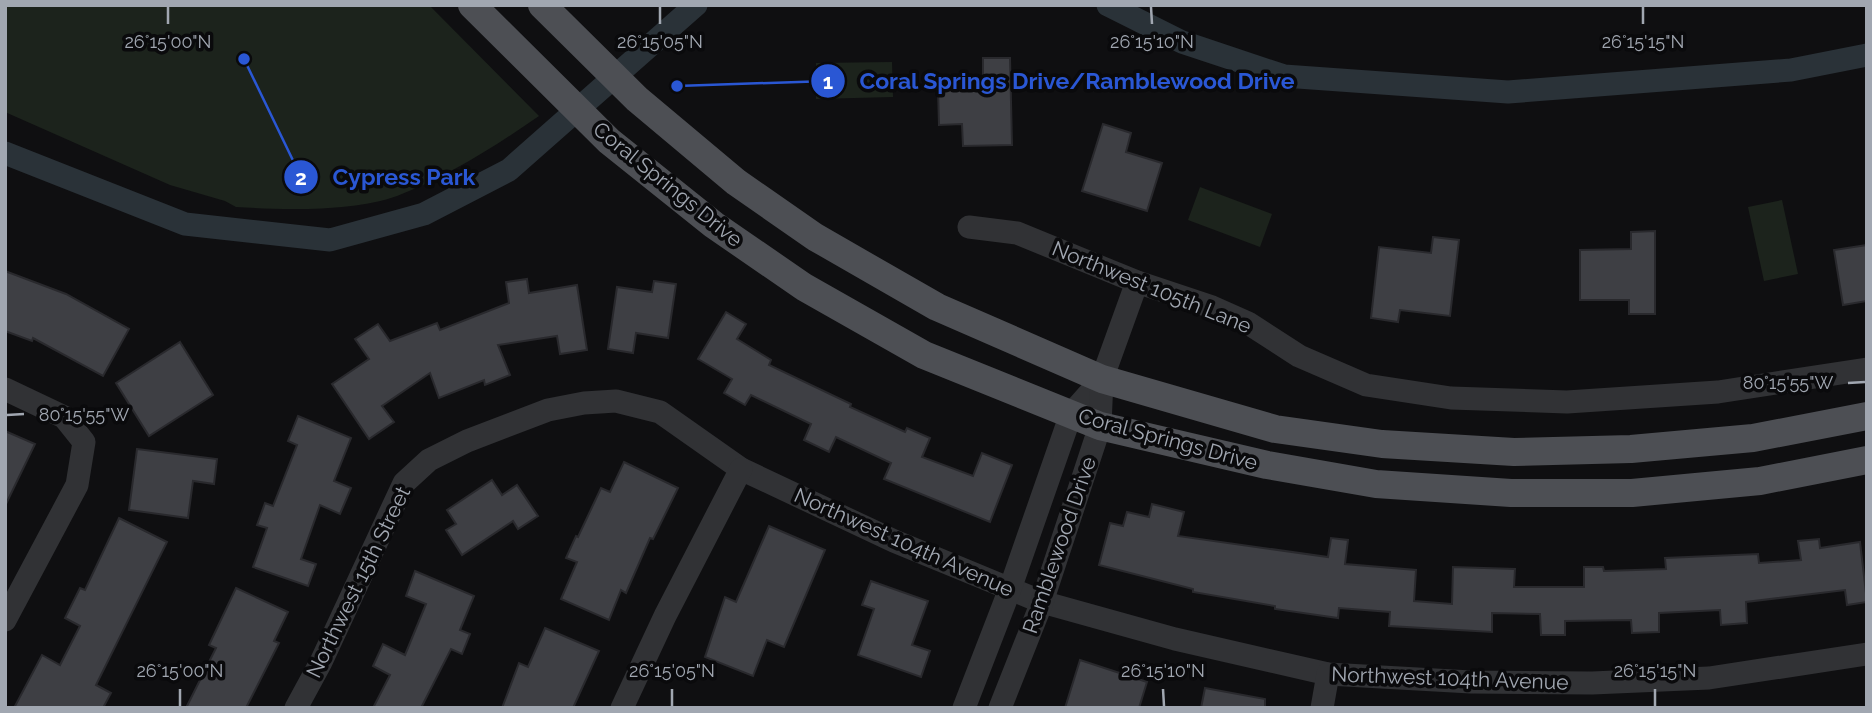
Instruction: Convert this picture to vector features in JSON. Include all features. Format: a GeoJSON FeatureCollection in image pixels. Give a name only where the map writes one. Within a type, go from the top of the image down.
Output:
{"type":"FeatureCollection","features":[{"type":"Feature","properties":{"kind":"main road","name":"Coral Springs Drive"},"geometry":{"type":"LineString","coordinates":[[472,5],[609,141],[714,225],[804,286],[924,355],[1100,426],[1267,465],[1376,484],[1511,494],[1632,493],[1759,481],[1867,460]]}},
{"type":"Feature","properties":{"kind":"main road","name":"Coral Springs Drive"},"geometry":{"type":"LineString","coordinates":[[542,5],[637,100],[736,182],[815,237],[937,307],[1102,379],[1275,429],[1382,444],[1514,452],[1631,449],[1754,438],[1867,416]]}},
{"type":"Feature","properties":{"kind":"street","name":"Northwest 105th Lane"},"geometry":{"type":"LineString","coordinates":[[969,227],[1017,233],[1137,282],[1212,307],[1248,323],[1298,356],[1366,385],[1451,398],[1567,401],[1707,393],[1867,369]]}},
{"type":"Feature","properties":{"kind":"street","name":"Ramblewood Drive"},"geometry":{"type":"LineString","coordinates":[[1000,708],[1042,602],[1100,426],[1102,379],[1137,282]]}},
{"type":"Feature","properties":{"kind":"street","name":"Ramblewood Drive"},"geometry":{"type":"LineString","coordinates":[[964,708],[1010,589],[1071,414],[1102,379]]}},
{"type":"Feature","properties":{"kind":"street"},"geometry":{"type":"LineString","coordinates":[[5,389],[64,417],[84,442],[77,485],[5,620]]}},
{"type":"Feature","properties":{"kind":"street","name":"Northwest 104th Avenue"},"geometry":{"type":"LineString","coordinates":[[583,403],[616,401],[660,412],[741,469],[894,541],[1042,602],[1175,639],[1328,674],[1471,682],[1592,683],[1709,678],[1867,654]]}},
{"type":"Feature","properties":{"kind":"street","name":"Northwest 15th Street"},"geometry":{"type":"LineString","coordinates":[[296,708],[321,662],[404,483],[429,460],[467,441],[548,410],[583,403]]}},
{"type":"Feature","properties":{"kind":"street"},"geometry":{"type":"LineString","coordinates":[[622,708],[741,469]]}},
{"type":"Feature","properties":{"kind":"street"},"geometry":{"type":"LineString","coordinates":[[1322,708],[1328,674]]}},
{"type":"Feature","properties":{"kind":"shaded area"},"geometry":{"type":"Polygon","coordinates":[[[5,5],[429,5],[539,116],[471,160],[397,196],[339,207],[236,207],[225,201],[170,185],[5,112],[5,5]]]}},
{"type":"Feature","properties":{"kind":"shaded area"},"geometry":{"type":"Polygon","coordinates":[[[892,62],[893,97],[816,99],[816,63],[892,62]]]}},
{"type":"Feature","properties":{"kind":"shaded area"},"geometry":{"type":"Polygon","coordinates":[[[1200,187],[1272,214],[1260,247],[1188,220],[1200,187]]]}},
{"type":"Feature","properties":{"kind":"shaded area"},"geometry":{"type":"Polygon","coordinates":[[[1782,200],[1798,274],[1764,281],[1748,207],[1782,200]]]}},
{"type":"Feature","properties":{"kind":"building"},"geometry":{"type":"Polygon","coordinates":[[[983,58],[1010,58],[1012,145],[963,146],[962,124],[939,125],[938,89],[983,88],[983,58]]]}},
{"type":"Feature","properties":{"kind":"building"},"geometry":{"type":"Polygon","coordinates":[[[1103,124],[1131,133],[1126,152],[1162,163],[1147,211],[1082,191],[1103,124]]]}},
{"type":"Feature","properties":{"kind":"building"},"geometry":{"type":"Polygon","coordinates":[[[1655,231],[1655,314],[1629,314],[1629,300],[1580,300],[1580,250],[1631,249],[1631,232],[1655,231]]]}},
{"type":"Feature","properties":{"kind":"building"},"geometry":{"type":"Polygon","coordinates":[[[1433,237],[1459,240],[1450,316],[1400,310],[1398,322],[1371,318],[1379,247],[1431,253],[1433,237]]]}},
{"type":"Feature","properties":{"kind":"building"},"geometry":{"type":"Polygon","coordinates":[[[1867,245],[1867,301],[1843,305],[1834,250],[1867,245]]]}},
{"type":"Feature","properties":{"kind":"building"},"geometry":{"type":"Polygon","coordinates":[[[5,271],[66,294],[129,329],[103,376],[33,338],[32,341],[5,331],[5,271]]]}},
{"type":"Feature","properties":{"kind":"building"},"geometry":{"type":"Polygon","coordinates":[[[527,279],[529,293],[577,285],[587,350],[560,354],[557,336],[498,345],[510,375],[485,385],[484,380],[439,398],[430,373],[382,406],[394,422],[369,439],[332,384],[369,359],[355,339],[378,324],[390,341],[437,323],[440,330],[509,303],[506,282],[527,279]]]}},
{"type":"Feature","properties":{"kind":"building"},"geometry":{"type":"Polygon","coordinates":[[[654,281],[676,284],[668,338],[636,333],[633,353],[608,349],[617,287],[652,292],[654,281]]]}},
{"type":"Feature","properties":{"kind":"building"},"geometry":{"type":"Polygon","coordinates":[[[726,312],[746,324],[737,339],[771,360],[769,365],[905,432],[907,428],[930,438],[922,457],[973,476],[982,453],[1012,465],[990,522],[884,479],[891,463],[836,437],[829,452],[804,440],[811,424],[751,395],[745,405],[724,393],[732,379],[698,359],[726,312]]]}},
{"type":"Feature","properties":{"kind":"building"},"geometry":{"type":"Polygon","coordinates":[[[180,342],[213,395],[149,436],[116,383],[180,342]]]}},
{"type":"Feature","properties":{"kind":"building"},"geometry":{"type":"Polygon","coordinates":[[[298,416],[351,438],[334,481],[351,488],[340,514],[320,505],[301,559],[316,564],[308,586],[253,567],[267,528],[257,525],[265,503],[273,506],[297,445],[288,441],[298,416]]]}},
{"type":"Feature","properties":{"kind":"building"},"geometry":{"type":"Polygon","coordinates":[[[5,431],[35,444],[5,506],[5,431]]]}},
{"type":"Feature","properties":{"kind":"building"},"geometry":{"type":"Polygon","coordinates":[[[137,449],[217,459],[214,484],[193,481],[188,518],[129,510],[137,449]]]}},
{"type":"Feature","properties":{"kind":"building"},"geometry":{"type":"Polygon","coordinates":[[[624,462],[678,488],[653,539],[650,538],[626,593],[621,590],[609,620],[561,599],[577,562],[566,558],[576,536],[578,537],[601,488],[610,492],[624,462]]]}},
{"type":"Feature","properties":{"kind":"building"},"geometry":{"type":"Polygon","coordinates":[[[492,480],[502,495],[517,485],[538,516],[518,529],[513,521],[462,555],[446,530],[456,524],[447,510],[492,480]]]}},
{"type":"Feature","properties":{"kind":"building"},"geometry":{"type":"Polygon","coordinates":[[[1152,504],[1184,512],[1178,536],[1328,557],[1331,538],[1348,540],[1345,564],[1416,570],[1414,601],[1452,604],[1453,567],[1515,569],[1514,587],[1584,587],[1584,567],[1603,567],[1604,571],[1666,569],[1665,558],[1758,554],[1759,563],[1801,560],[1798,541],[1819,539],[1820,548],[1860,542],[1867,602],[1847,605],[1845,590],[1746,602],[1747,623],[1721,625],[1720,610],[1659,613],[1659,632],[1632,633],[1631,620],[1565,621],[1565,635],[1541,635],[1540,614],[1492,613],[1492,632],[1389,626],[1390,612],[1339,608],[1338,618],[1275,609],[1275,606],[1193,592],[1193,589],[1099,565],[1110,523],[1123,526],[1127,512],[1149,517],[1152,504]]]}},
{"type":"Feature","properties":{"kind":"building"},"geometry":{"type":"Polygon","coordinates":[[[119,518],[167,542],[96,685],[111,693],[103,708],[14,708],[42,655],[60,665],[80,626],[65,618],[80,588],[85,590],[119,518]]]}},
{"type":"Feature","properties":{"kind":"building"},"geometry":{"type":"Polygon","coordinates":[[[769,526],[825,550],[784,647],[767,640],[753,676],[705,657],[725,597],[736,602],[769,526]]]}},
{"type":"Feature","properties":{"kind":"building"},"geometry":{"type":"Polygon","coordinates":[[[415,571],[474,596],[460,630],[470,634],[462,654],[451,649],[421,708],[373,708],[390,675],[373,666],[383,644],[405,655],[426,604],[406,596],[415,571]]]}},
{"type":"Feature","properties":{"kind":"building"},"geometry":{"type":"Polygon","coordinates":[[[871,581],[928,601],[912,645],[930,651],[921,677],[858,655],[874,609],[862,605],[871,581]]]}},
{"type":"Feature","properties":{"kind":"building"},"geometry":{"type":"Polygon","coordinates":[[[236,588],[288,612],[274,641],[279,643],[246,708],[186,708],[216,648],[209,645],[236,588]]]}},
{"type":"Feature","properties":{"kind":"building"},"geometry":{"type":"Polygon","coordinates":[[[545,628],[599,651],[573,708],[502,708],[519,663],[528,667],[545,628]]]}},
{"type":"Feature","properties":{"kind":"building"},"geometry":{"type":"Polygon","coordinates":[[[1080,660],[1147,682],[1139,708],[1065,708],[1080,660]]]}},
{"type":"Feature","properties":{"kind":"building"},"geometry":{"type":"Polygon","coordinates":[[[1205,688],[1265,699],[1265,708],[1201,708],[1205,688]]]}},
{"type":"Feature","properties":{"kind":"waterway"},"geometry":{"type":"LineString","coordinates":[[5,153],[185,224],[330,240],[424,214],[509,170],[696,5]]}},
{"type":"Feature","properties":{"kind":"waterway"},"geometry":{"type":"LineString","coordinates":[[1108,5],[1182,42],[1284,76],[1508,92],[1791,70],[1867,55]]}},
{"type":"Feature","properties":{"kind":"place","name":"Cypress Park"},"geometry":{"type":"Point","coordinates":[244,59]}},
{"type":"Feature","properties":{"kind":"place","name":"Coral Springs Drive/Ramblewood Drive"},"geometry":{"type":"Point","coordinates":[677,86]}}]}
